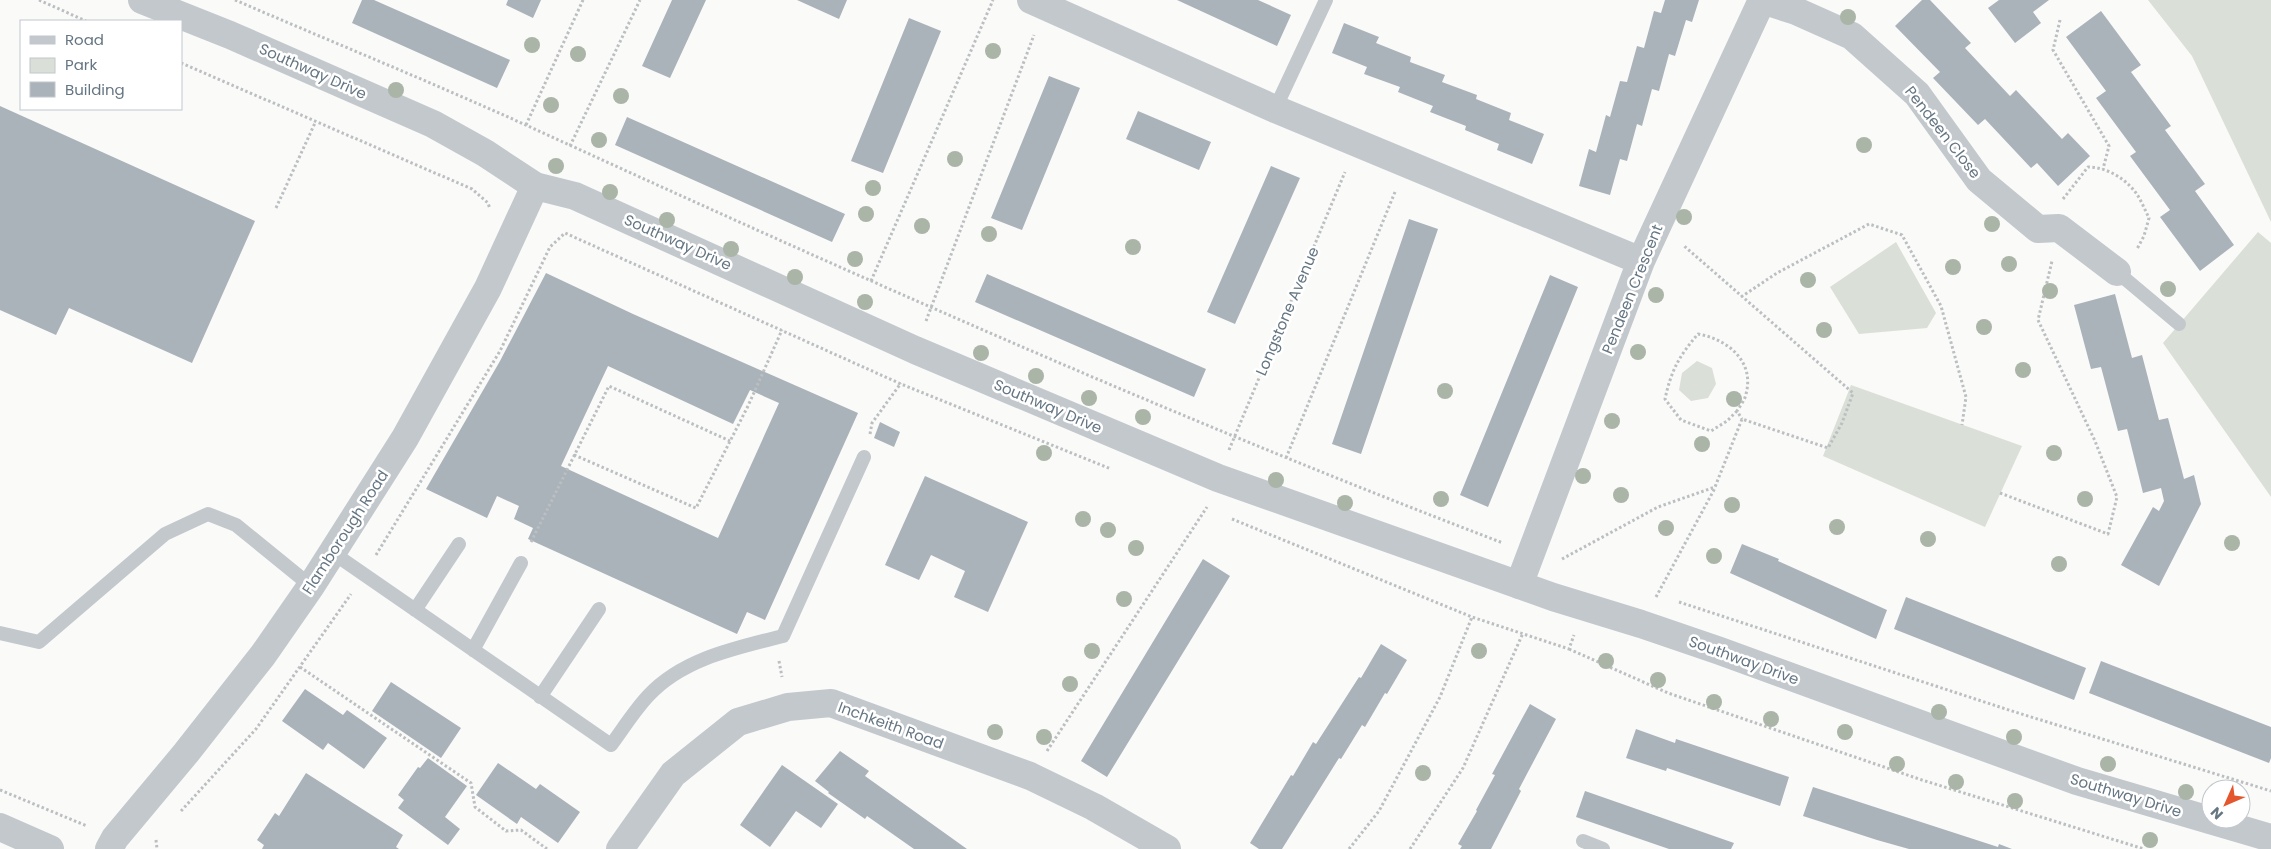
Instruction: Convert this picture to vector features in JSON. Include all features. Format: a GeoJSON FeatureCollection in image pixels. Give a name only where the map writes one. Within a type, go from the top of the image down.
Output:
{"type":"FeatureCollection","features":[{"type":"Feature","properties":{"kind":"street","name":"Southway Drive"},"geometry":{"type":"LineString","coordinates":[[142,0],[230,35],[433,124],[485,153],[535,186],[575,196],[915,350],[1218,478],[1519,585],[1641,624],[2077,781],[2271,838]]}},
{"type":"Feature","properties":{"kind":"street","name":"Pendeen Close"},"geometry":{"type":"LineString","coordinates":[[1762,0],[1796,10],[1852,36],[1917,94],[1979,180],[2038,229],[2060,215]]}},
{"type":"Feature","properties":{"kind":"street","name":"Pendeen Crescent"},"geometry":{"type":"LineString","coordinates":[[1519,585],[1641,261],[1762,0]]}},
{"type":"Feature","properties":{"kind":"street"},"geometry":{"type":"LineString","coordinates":[[1038,3],[1275,109],[1641,261]]}},
{"type":"Feature","properties":{"kind":"street","name":"Flamborough Road"},"geometry":{"type":"LineString","coordinates":[[112,843],[263,655],[312,586],[405,438],[488,288],[535,186]]}},
{"type":"Feature","properties":{"kind":"street"},"geometry":{"type":"LineString","coordinates":[[2060,215],[2117,272]]}},
{"type":"Feature","properties":{"kind":"street","name":"Inchkeith Road"},"geometry":{"type":"LineString","coordinates":[[620,849],[673,774],[738,722],[788,707],[831,702],[1030,776],[1094,807],[1168,849]]}},
{"type":"Feature","properties":{"kind":"street"},"geometry":{"type":"LineString","coordinates":[[0,827],[50,849]]}},
{"type":"Feature","properties":{"kind":"lane"},"geometry":{"type":"LineString","coordinates":[[1275,109],[1326,0]]}},
{"type":"Feature","properties":{"kind":"lane"},"geometry":{"type":"LineString","coordinates":[[2117,272],[2179,324]]}},
{"type":"Feature","properties":{"kind":"lane"},"geometry":{"type":"LineString","coordinates":[[333,553],[611,745],[649,695],[685,668],[726,650],[782,636],[864,457]]}},
{"type":"Feature","properties":{"kind":"lane"},"geometry":{"type":"LineString","coordinates":[[0,634],[39,642],[166,534],[208,514],[236,526],[312,586]]}},
{"type":"Feature","properties":{"kind":"lane"},"geometry":{"type":"LineString","coordinates":[[415,610],[459,544]]}},
{"type":"Feature","properties":{"kind":"lane"},"geometry":{"type":"LineString","coordinates":[[473,650],[521,563]]}},
{"type":"Feature","properties":{"kind":"lane"},"geometry":{"type":"LineString","coordinates":[[540,697],[599,609]]}},
{"type":"Feature","properties":{"kind":"lane"},"geometry":{"type":"LineString","coordinates":[[1583,841],[1603,849]]}},
{"type":"Feature","properties":{"kind":"path"},"geometry":{"type":"LineString","coordinates":[[39,0],[84,20]]}},
{"type":"Feature","properties":{"kind":"path"},"geometry":{"type":"LineString","coordinates":[[235,0],[526,125],[931,309],[1234,437],[1556,563],[1658,507],[1715,487]]}},
{"type":"Feature","properties":{"kind":"path"},"geometry":{"type":"LineString","coordinates":[[526,125],[583,0]]}},
{"type":"Feature","properties":{"kind":"path"},"geometry":{"type":"LineString","coordinates":[[570,146],[640,0]]}},
{"type":"Feature","properties":{"kind":"path"},"geometry":{"type":"LineString","coordinates":[[871,281],[994,0]]}},
{"type":"Feature","properties":{"kind":"path"},"geometry":{"type":"LineString","coordinates":[[864,457],[872,423],[901,384],[931,309],[1038,3]]}},
{"type":"Feature","properties":{"kind":"path"},"geometry":{"type":"LineString","coordinates":[[2060,20],[2053,50],[2109,146],[2103,169]]}},
{"type":"Feature","properties":{"kind":"path"},"geometry":{"type":"LineString","coordinates":[[182,63],[472,189],[488,203],[495,221],[514,232]]}},
{"type":"Feature","properties":{"kind":"path"},"geometry":{"type":"LineString","coordinates":[[276,208],[316,123]]}},
{"type":"Feature","properties":{"kind":"path","name":"Longstone Avenue"},"geometry":{"type":"LineString","coordinates":[[1218,478],[1357,143]]}},
{"type":"Feature","properties":{"kind":"path"},"geometry":{"type":"LineString","coordinates":[[1286,458],[1406,164]]}},
{"type":"Feature","properties":{"kind":"path"},"geometry":{"type":"LineString","coordinates":[[2000,493],[2108,534],[2117,497],[2094,441],[2038,320],[2060,215],[2088,167],[2100,167],[2118,177],[2136,192],[2149,218],[2144,236],[2129,262],[2117,272]]}},
{"type":"Feature","properties":{"kind":"path"},"geometry":{"type":"LineString","coordinates":[[1741,297],[1777,273],[1869,224],[1902,235],[1941,306],[1966,397],[1962,425]]}},
{"type":"Feature","properties":{"kind":"path"},"geometry":{"type":"LineString","coordinates":[[1655,233],[1686,247],[1741,297],[1853,392],[1842,423],[1828,448],[1742,418],[1737,412]]}},
{"type":"Feature","properties":{"kind":"path"},"geometry":{"type":"LineString","coordinates":[[574,455],[696,508],[782,330]]}},
{"type":"Feature","properties":{"kind":"path"},"geometry":{"type":"LineString","coordinates":[[1698,334],[1713,337],[1733,348],[1748,373],[1746,394],[1737,412],[1711,432],[1681,420],[1665,399],[1670,376],[1686,348],[1698,334]]}},
{"type":"Feature","properties":{"kind":"path"},"geometry":{"type":"LineString","coordinates":[[521,563],[609,386],[730,441]]}},
{"type":"Feature","properties":{"kind":"path"},"geometry":{"type":"LineString","coordinates":[[1641,624],[1715,487],[1742,418]]}},
{"type":"Feature","properties":{"kind":"path"},"geometry":{"type":"LineString","coordinates":[[1030,776],[1206,508],[1218,478]]}},
{"type":"Feature","properties":{"kind":"path"},"geometry":{"type":"LineString","coordinates":[[1647,593],[1665,598]]}},
{"type":"Feature","properties":{"kind":"path"},"geometry":{"type":"LineString","coordinates":[[1673,600],[1706,609],[2015,712],[2271,790]]}},
{"type":"Feature","properties":{"kind":"path"},"geometry":{"type":"LineString","coordinates":[[1349,849],[1379,811],[1440,697],[1472,617]]}},
{"type":"Feature","properties":{"kind":"path"},"geometry":{"type":"LineString","coordinates":[[1410,849],[1463,768],[1523,632]]}},
{"type":"Feature","properties":{"kind":"path"},"geometry":{"type":"LineString","coordinates":[[775,638],[788,707]]}},
{"type":"Feature","properties":{"kind":"path"},"geometry":{"type":"LineString","coordinates":[[1569,649],[1668,693],[1922,780],[2144,849]]}},
{"type":"Feature","properties":{"kind":"path"},"geometry":{"type":"LineString","coordinates":[[300,667],[471,783],[475,807],[506,831],[521,830],[547,849]]}},
{"type":"Feature","properties":{"kind":"path"},"geometry":{"type":"LineString","coordinates":[[0,790],[112,843]]}},
{"type":"Feature","properties":{"kind":"green space"},"geometry":{"type":"Polygon","coordinates":[[[2148,0],[2271,0],[2271,222],[2192,56],[2148,0]]]}},
{"type":"Feature","properties":{"kind":"green space"},"geometry":{"type":"Polygon","coordinates":[[[2258,232],[2271,243],[2271,497],[2163,343],[2258,232]]]}},
{"type":"Feature","properties":{"kind":"green space"},"geometry":{"type":"Polygon","coordinates":[[[1896,242],[1936,313],[1927,328],[1859,334],[1830,287],[1896,242]]]}},
{"type":"Feature","properties":{"kind":"green space"},"geometry":{"type":"Polygon","coordinates":[[[1697,361],[1712,368],[1716,384],[1708,398],[1691,401],[1679,390],[1682,373],[1697,361]]]}},
{"type":"Feature","properties":{"kind":"green space"},"geometry":{"type":"Polygon","coordinates":[[[1851,385],[2022,446],[1985,527],[1823,456],[1851,385]]]}},
{"type":"Feature","properties":{"kind":"building"},"geometry":{"type":"Polygon","coordinates":[[[362,0],[374,0],[510,60],[497,88],[352,23],[362,0]]]}},
{"type":"Feature","properties":{"kind":"building"},"geometry":{"type":"Polygon","coordinates":[[[508,0],[541,0],[533,18],[506,5],[508,0]]]}},
{"type":"Feature","properties":{"kind":"building"},"geometry":{"type":"Polygon","coordinates":[[[672,0],[706,0],[670,78],[642,66],[672,0]]]}},
{"type":"Feature","properties":{"kind":"building"},"geometry":{"type":"Polygon","coordinates":[[[797,0],[847,0],[839,19],[797,0]]]}},
{"type":"Feature","properties":{"kind":"building"},"geometry":{"type":"Polygon","coordinates":[[[1177,0],[1258,0],[1291,15],[1277,46],[1177,0]]]}},
{"type":"Feature","properties":{"kind":"building"},"geometry":{"type":"Polygon","coordinates":[[[1665,0],[1699,0],[1692,22],[1686,20],[1675,56],[1669,54],[1659,91],[1652,89],[1642,126],[1637,124],[1627,161],[1620,159],[1610,195],[1579,186],[1589,149],[1596,152],[1606,115],[1610,117],[1620,81],[1627,82],[1637,46],[1644,48],[1654,11],[1661,13],[1665,0]]]}},
{"type":"Feature","properties":{"kind":"building"},"geometry":{"type":"Polygon","coordinates":[[[1922,0],[1930,0],[1971,43],[1965,48],[2010,96],[2016,90],[2062,139],[2068,133],[2090,156],[2058,186],[2037,163],[2031,168],[1985,119],[1978,125],[1933,78],[1940,72],[1895,26],[1922,0]]]}},
{"type":"Feature","properties":{"kind":"building"},"geometry":{"type":"Polygon","coordinates":[[[1999,0],[2049,0],[2033,12],[2041,23],[2015,43],[1988,8],[1999,0]]]}},
{"type":"Feature","properties":{"kind":"building"},"geometry":{"type":"Polygon","coordinates":[[[2101,11],[2141,65],[2131,72],[2171,126],[2165,130],[2205,184],[2195,191],[2234,245],[2200,271],[2160,217],[2170,210],[2130,156],[2136,152],[2096,98],[2106,91],[2066,37],[2101,11]]]}},
{"type":"Feature","properties":{"kind":"building"},"geometry":{"type":"Polygon","coordinates":[[[909,18],[941,31],[883,173],[851,161],[909,18]]]}},
{"type":"Feature","properties":{"kind":"building"},"geometry":{"type":"Polygon","coordinates":[[[1344,23],[1379,37],[1376,43],[1411,57],[1410,62],[1445,75],[1442,82],[1477,95],[1476,99],[1511,113],[1509,120],[1544,134],[1532,164],[1497,150],[1499,144],[1465,130],[1466,126],[1430,112],[1433,106],[1398,92],[1400,87],[1364,74],[1367,67],[1332,53],[1344,23]]]}},
{"type":"Feature","properties":{"kind":"building"},"geometry":{"type":"Polygon","coordinates":[[[1049,76],[1080,88],[1022,230],[991,218],[1049,76]]]}},
{"type":"Feature","properties":{"kind":"building"},"geometry":{"type":"Polygon","coordinates":[[[0,106],[255,221],[192,363],[69,308],[56,335],[0,310],[0,106]]]}},
{"type":"Feature","properties":{"kind":"building"},"geometry":{"type":"Polygon","coordinates":[[[1138,111],[1211,142],[1199,170],[1126,139],[1138,111]]]}},
{"type":"Feature","properties":{"kind":"building"},"geometry":{"type":"Polygon","coordinates":[[[627,117],[845,214],[832,242],[615,145],[627,117]]]}},
{"type":"Feature","properties":{"kind":"building"},"geometry":{"type":"Polygon","coordinates":[[[1271,166],[1300,178],[1235,324],[1207,312],[1271,166]]]}},
{"type":"Feature","properties":{"kind":"building"},"geometry":{"type":"Polygon","coordinates":[[[1409,219],[1438,229],[1361,454],[1332,444],[1409,219]]]}},
{"type":"Feature","properties":{"kind":"building"},"geometry":{"type":"Polygon","coordinates":[[[546,273],[633,314],[858,413],[765,620],[747,612],[737,634],[528,539],[533,528],[514,519],[519,506],[497,496],[487,518],[426,489],[500,361],[546,273]],[[608,366],[561,466],[718,538],[779,403],[750,390],[733,424],[608,366]]]}},
{"type":"Feature","properties":{"kind":"building"},"geometry":{"type":"Polygon","coordinates":[[[987,274],[1206,369],[1194,397],[975,302],[987,274]]]}},
{"type":"Feature","properties":{"kind":"building"},"geometry":{"type":"Polygon","coordinates":[[[1550,275],[1578,287],[1488,507],[1460,495],[1550,275]]]}},
{"type":"Feature","properties":{"kind":"building"},"geometry":{"type":"Polygon","coordinates":[[[2115,294],[2132,358],[2142,355],[2159,420],[2168,418],[2184,479],[2194,475],[2201,504],[2159,586],[2121,565],[2153,507],[2159,511],[2164,501],[2161,488],[2143,493],[2127,429],[2118,431],[2101,367],[2091,369],[2074,305],[2115,294]]]}},
{"type":"Feature","properties":{"kind":"building"},"geometry":{"type":"Polygon","coordinates":[[[880,422],[900,432],[894,447],[874,438],[880,422]]]}},
{"type":"Feature","properties":{"kind":"building"},"geometry":{"type":"Polygon","coordinates":[[[925,476],[1028,522],[988,612],[954,597],[965,571],[931,555],[919,580],[885,565],[925,476]]]}},
{"type":"Feature","properties":{"kind":"building"},"geometry":{"type":"Polygon","coordinates":[[[1742,544],[1779,559],[1778,561],[1887,610],[1876,639],[1730,573],[1742,544]]]}},
{"type":"Feature","properties":{"kind":"building"},"geometry":{"type":"Polygon","coordinates":[[[1203,559],[1230,576],[1107,777],[1081,761],[1203,559]]]}},
{"type":"Feature","properties":{"kind":"building"},"geometry":{"type":"Polygon","coordinates":[[[1906,597],[2086,668],[2074,700],[1894,629],[1906,597]]]}},
{"type":"Feature","properties":{"kind":"building"},"geometry":{"type":"Polygon","coordinates":[[[1381,644],[1407,660],[1387,694],[1385,693],[1365,727],[1362,725],[1341,759],[1339,758],[1282,849],[1259,849],[1250,843],[1291,775],[1293,776],[1313,742],[1316,744],[1359,677],[1361,678],[1381,644]]]}},
{"type":"Feature","properties":{"kind":"building"},"geometry":{"type":"Polygon","coordinates":[[[2101,661],[2271,727],[2271,758],[2269,763],[2089,693],[2101,661]]]}},
{"type":"Feature","properties":{"kind":"building"},"geometry":{"type":"Polygon","coordinates":[[[391,682],[461,728],[441,758],[372,711],[391,682]]]}},
{"type":"Feature","properties":{"kind":"building"},"geometry":{"type":"Polygon","coordinates":[[[305,689],[343,715],[347,710],[387,738],[364,769],[328,743],[323,750],[282,721],[305,689]]]}},
{"type":"Feature","properties":{"kind":"building"},"geometry":{"type":"Polygon","coordinates":[[[1530,704],[1556,719],[1519,789],[1521,791],[1491,849],[1460,849],[1462,846],[1458,844],[1477,811],[1495,775],[1492,774],[1530,704]]]}},
{"type":"Feature","properties":{"kind":"building"},"geometry":{"type":"Polygon","coordinates":[[[1636,729],[1675,743],[1676,739],[1789,777],[1780,806],[1667,768],[1666,771],[1626,758],[1636,729]]]}},
{"type":"Feature","properties":{"kind":"building"},"geometry":{"type":"Polygon","coordinates":[[[840,751],[869,771],[865,776],[967,849],[914,849],[867,816],[865,819],[828,793],[815,781],[840,751]]]}},
{"type":"Feature","properties":{"kind":"building"},"geometry":{"type":"Polygon","coordinates":[[[428,758],[467,786],[445,817],[460,829],[448,845],[398,808],[404,800],[398,795],[418,767],[420,768],[428,758]]]}},
{"type":"Feature","properties":{"kind":"building"},"geometry":{"type":"Polygon","coordinates":[[[498,763],[536,789],[540,784],[580,812],[558,843],[521,817],[517,824],[476,795],[498,763]]]}},
{"type":"Feature","properties":{"kind":"building"},"geometry":{"type":"Polygon","coordinates":[[[782,765],[838,804],[821,828],[796,811],[770,847],[740,825],[782,765]]]}},
{"type":"Feature","properties":{"kind":"building"},"geometry":{"type":"Polygon","coordinates":[[[306,773],[403,835],[396,847],[399,849],[262,849],[264,845],[257,840],[275,813],[279,816],[306,773]]]}},
{"type":"Feature","properties":{"kind":"building"},"geometry":{"type":"Polygon","coordinates":[[[1813,787],[1998,847],[1999,844],[2012,849],[1909,849],[1877,840],[1803,816],[1813,787]]]}},
{"type":"Feature","properties":{"kind":"building"},"geometry":{"type":"Polygon","coordinates":[[[1585,791],[1734,843],[1731,849],[1669,849],[1576,817],[1585,791]]]}}]}
